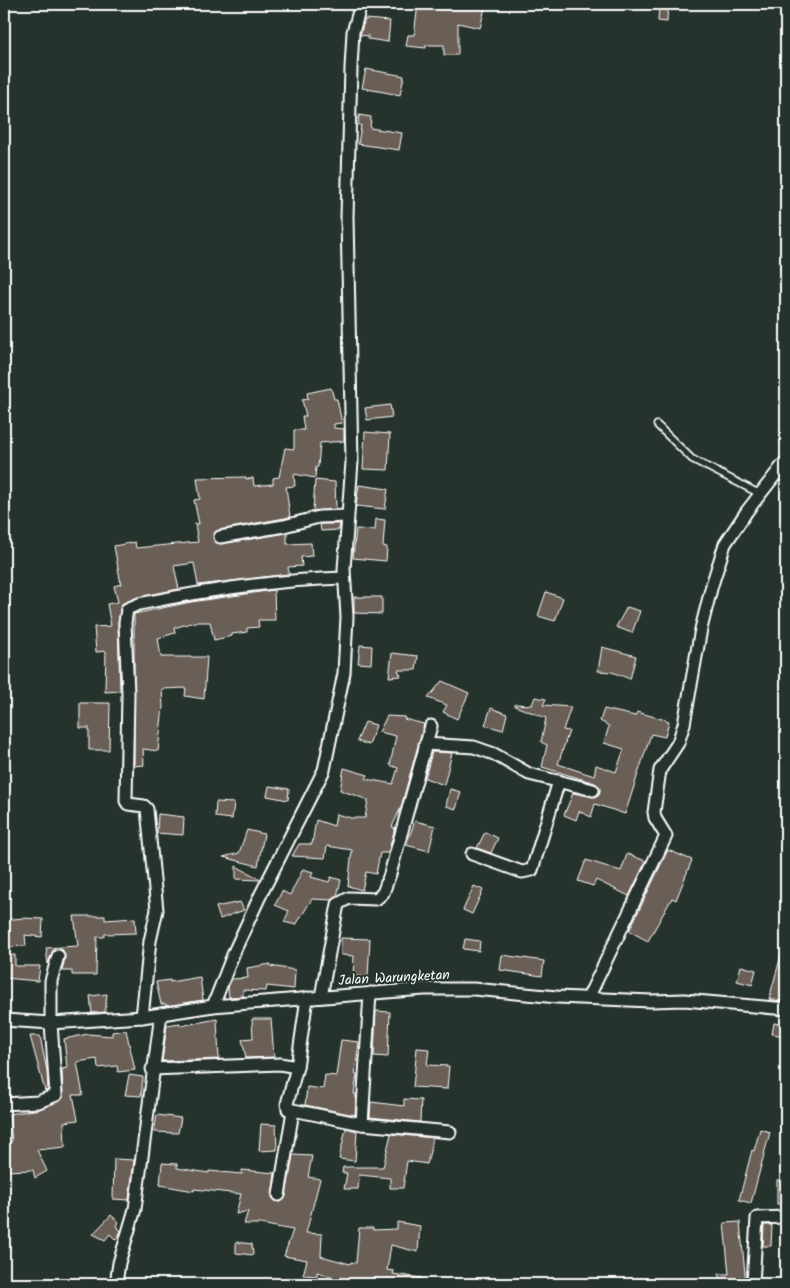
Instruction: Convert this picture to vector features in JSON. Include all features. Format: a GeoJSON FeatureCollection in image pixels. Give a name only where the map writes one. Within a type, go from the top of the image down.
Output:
{"type":"FeatureCollection","features":[{"type":"Feature","properties":{"kind":"street"},"geometry":{"type":"LineString","coordinates":[[213,1006],[241,936],[324,770],[344,673],[347,616],[344,578],[352,453],[347,217],[351,68],[354,32],[361,4]]}},
{"type":"Feature","properties":{"kind":"street"},"geometry":{"type":"LineString","coordinates":[[588,998],[666,836],[655,818],[654,812],[660,770],[678,743],[684,724],[701,629],[725,544],[786,461]]}},
{"type":"Feature","properties":{"kind":"street"},"geometry":{"type":"LineString","coordinates":[[220,537],[284,526],[318,517],[348,516]]}},
{"type":"Feature","properties":{"kind":"street"},"geometry":{"type":"LineString","coordinates":[[142,1017],[149,948],[157,910],[147,809],[144,806],[128,804],[126,801],[128,694],[125,623],[128,608],[139,604],[232,586],[290,580],[344,578]]}},
{"type":"Feature","properties":{"kind":"street"},"geometry":{"type":"LineString","coordinates":[[321,997],[338,904],[349,898],[370,899],[376,898],[383,893],[431,726]]}},
{"type":"Feature","properties":{"kind":"street"},"geometry":{"type":"LineString","coordinates":[[425,744],[474,747],[494,754],[529,774],[593,790]]}},
{"type":"Feature","properties":{"kind":"street"},"geometry":{"type":"LineString","coordinates":[[472,854],[522,872],[532,870],[559,781]]}},
{"type":"Feature","properties":{"kind":"street"},"geometry":{"type":"LineString","coordinates":[[4,1104],[38,1102],[56,1095],[51,1023],[51,981],[58,956]]}},
{"type":"Feature","properties":{"kind":"street","name":"Jalan Warungketan"},"geometry":{"type":"LineString","coordinates":[[4,1020],[51,1023],[142,1017],[213,1006],[424,989],[474,989],[651,1001],[684,1000],[786,1009]]}},
{"type":"Feature","properties":{"kind":"street"},"geometry":{"type":"LineString","coordinates":[[362,1124],[370,993]]}},
{"type":"Feature","properties":{"kind":"street"},"geometry":{"type":"LineString","coordinates":[[307,998],[297,1067],[287,1104],[288,1109],[362,1124],[450,1132]]}},
{"type":"Feature","properties":{"kind":"street"},"geometry":{"type":"LineString","coordinates":[[116,1284],[119,1263],[135,1209],[145,1140],[152,1069],[161,1014]]}},
{"type":"Feature","properties":{"kind":"street"},"geometry":{"type":"LineString","coordinates":[[152,1069],[280,1064],[297,1067]]}},
{"type":"Feature","properties":{"kind":"street"},"geometry":{"type":"LineString","coordinates":[[279,1195],[293,1111]]}},
{"type":"Feature","properties":{"kind":"street"},"geometry":{"type":"LineString","coordinates":[[753,1284],[757,1218],[786,1217]]}},
{"type":"Feature","properties":{"kind":"lane"},"geometry":{"type":"LineString","coordinates":[[657,425],[692,459],[760,494]]}},
{"type":"Feature","properties":{"kind":"building"},"geometry":{"type":"Polygon","coordinates":[[[418,4],[486,4],[480,28],[458,23],[458,55],[444,55],[444,45],[426,45],[426,48],[406,46],[408,35],[414,35],[418,4]]]}},
{"type":"Feature","properties":{"kind":"building"},"geometry":{"type":"Polygon","coordinates":[[[659,4],[668,4],[667,22],[658,21],[659,4]]]}},
{"type":"Feature","properties":{"kind":"building"},"geometry":{"type":"Polygon","coordinates":[[[365,19],[390,21],[388,42],[368,39],[368,36],[360,35],[365,19]]]}},
{"type":"Feature","properties":{"kind":"building"},"geometry":{"type":"Polygon","coordinates":[[[366,69],[404,76],[400,95],[362,88],[366,69]]]}},
{"type":"Feature","properties":{"kind":"building"},"geometry":{"type":"Polygon","coordinates":[[[359,115],[371,117],[370,128],[402,133],[399,150],[358,144],[361,125],[358,125],[359,115]]]}},
{"type":"Feature","properties":{"kind":"building"},"geometry":{"type":"Polygon","coordinates":[[[331,388],[334,399],[337,399],[342,423],[334,424],[334,428],[344,429],[344,441],[320,443],[315,478],[294,474],[295,486],[286,487],[290,517],[219,530],[213,535],[215,542],[221,544],[287,533],[287,544],[311,543],[312,556],[301,557],[302,566],[288,567],[289,574],[198,585],[194,563],[174,566],[179,589],[138,597],[121,605],[118,623],[120,691],[105,692],[106,651],[96,652],[94,627],[111,626],[107,604],[118,602],[114,586],[121,584],[114,546],[135,542],[136,548],[198,542],[195,524],[199,524],[194,500],[200,499],[197,478],[246,477],[246,479],[253,478],[254,486],[273,484],[273,478],[279,477],[285,448],[294,449],[294,430],[304,430],[302,416],[306,416],[302,400],[308,399],[307,393],[331,388]]]}},
{"type":"Feature","properties":{"kind":"building"},"geometry":{"type":"Polygon","coordinates":[[[390,405],[392,417],[367,420],[365,408],[390,405]]]}},
{"type":"Feature","properties":{"kind":"building"},"geometry":{"type":"Polygon","coordinates":[[[365,432],[390,434],[388,470],[363,469],[365,432]]]}},
{"type":"Feature","properties":{"kind":"building"},"geometry":{"type":"Polygon","coordinates":[[[315,480],[335,482],[336,509],[313,511],[315,480]]]}},
{"type":"Feature","properties":{"kind":"building"},"geometry":{"type":"Polygon","coordinates":[[[359,485],[388,489],[385,509],[356,506],[359,485]]]}},
{"type":"Feature","properties":{"kind":"building"},"geometry":{"type":"Polygon","coordinates":[[[376,519],[385,520],[383,546],[387,547],[386,561],[353,558],[356,529],[375,530],[376,519]]]}},
{"type":"Feature","properties":{"kind":"building"},"geometry":{"type":"Polygon","coordinates":[[[320,524],[340,524],[339,530],[321,531],[320,524]]]}},
{"type":"Feature","properties":{"kind":"building"},"geometry":{"type":"Polygon","coordinates":[[[274,590],[275,620],[258,620],[259,627],[247,628],[247,632],[232,634],[232,636],[214,640],[210,622],[194,622],[174,628],[175,633],[158,638],[161,657],[207,657],[204,699],[185,696],[186,688],[162,689],[163,707],[158,751],[143,749],[144,765],[134,766],[134,614],[191,602],[274,590]]]}},
{"type":"Feature","properties":{"kind":"building"},"geometry":{"type":"Polygon","coordinates":[[[546,592],[563,598],[555,621],[538,616],[546,592]]]}},
{"type":"Feature","properties":{"kind":"building"},"geometry":{"type":"Polygon","coordinates":[[[354,597],[382,597],[382,614],[354,613],[354,597]]]}},
{"type":"Feature","properties":{"kind":"building"},"geometry":{"type":"Polygon","coordinates":[[[627,607],[640,611],[632,633],[616,627],[627,607]]]}},
{"type":"Feature","properties":{"kind":"building"},"geometry":{"type":"Polygon","coordinates":[[[360,645],[372,646],[371,664],[358,663],[360,645]]]}},
{"type":"Feature","properties":{"kind":"building"},"geometry":{"type":"Polygon","coordinates":[[[602,647],[636,656],[630,679],[612,672],[598,671],[602,647]]]}},
{"type":"Feature","properties":{"kind":"building"},"geometry":{"type":"Polygon","coordinates":[[[392,653],[418,656],[416,670],[398,670],[401,676],[389,677],[392,653]]]}},
{"type":"Feature","properties":{"kind":"building"},"geometry":{"type":"Polygon","coordinates":[[[442,681],[469,693],[457,719],[443,712],[447,705],[428,698],[442,681]]]}},
{"type":"Feature","properties":{"kind":"building"},"geometry":{"type":"Polygon","coordinates":[[[535,697],[546,699],[543,705],[571,707],[563,730],[569,731],[558,764],[594,776],[596,765],[616,772],[624,749],[604,743],[609,726],[600,721],[604,709],[635,716],[637,712],[669,721],[665,737],[651,734],[625,814],[595,804],[591,817],[579,811],[576,820],[564,815],[573,793],[595,797],[599,795],[600,788],[595,783],[542,767],[547,745],[541,742],[546,718],[515,706],[515,704],[532,705],[535,697]]]}},
{"type":"Feature","properties":{"kind":"building"},"geometry":{"type":"Polygon","coordinates":[[[80,703],[110,703],[109,750],[89,750],[89,728],[80,728],[80,703]]]}},
{"type":"Feature","properties":{"kind":"building"},"geometry":{"type":"Polygon","coordinates":[[[491,708],[507,714],[503,730],[485,725],[491,708]]]}},
{"type":"Feature","properties":{"kind":"building"},"geometry":{"type":"Polygon","coordinates":[[[387,716],[405,717],[404,719],[424,724],[401,807],[392,827],[395,828],[388,853],[380,853],[376,874],[366,872],[362,890],[348,886],[352,850],[327,846],[325,858],[292,856],[299,844],[312,844],[316,820],[334,826],[336,814],[351,818],[365,818],[368,800],[340,790],[344,768],[368,775],[366,779],[393,784],[398,768],[390,765],[396,736],[379,732],[387,716]]]}},
{"type":"Feature","properties":{"kind":"building"},"geometry":{"type":"Polygon","coordinates":[[[365,722],[376,725],[369,745],[357,741],[365,722]]]}},
{"type":"Feature","properties":{"kind":"building"},"geometry":{"type":"Polygon","coordinates":[[[432,752],[452,753],[444,785],[425,778],[432,752]]]}},
{"type":"Feature","properties":{"kind":"building"},"geometry":{"type":"Polygon","coordinates":[[[269,786],[289,789],[288,800],[267,796],[269,786]]]}},
{"type":"Feature","properties":{"kind":"building"},"geometry":{"type":"Polygon","coordinates":[[[450,789],[461,792],[456,809],[446,806],[450,789]]]}},
{"type":"Feature","properties":{"kind":"building"},"geometry":{"type":"Polygon","coordinates":[[[216,802],[234,803],[232,819],[215,817],[216,802]]]}},
{"type":"Feature","properties":{"kind":"building"},"geometry":{"type":"Polygon","coordinates":[[[158,814],[184,817],[183,835],[157,833],[158,814]]]}},
{"type":"Feature","properties":{"kind":"building"},"geometry":{"type":"Polygon","coordinates":[[[415,821],[435,826],[429,851],[406,845],[415,821]]]}},
{"type":"Feature","properties":{"kind":"building"},"geometry":{"type":"Polygon","coordinates":[[[247,830],[264,834],[258,866],[223,857],[239,853],[247,830]]]}},
{"type":"Feature","properties":{"kind":"building"},"geometry":{"type":"Polygon","coordinates":[[[485,832],[498,838],[491,853],[477,848],[485,832]]]}},
{"type":"Feature","properties":{"kind":"building"},"geometry":{"type":"Polygon","coordinates":[[[668,850],[692,860],[676,900],[672,898],[648,941],[629,931],[668,850]]]}},
{"type":"Feature","properties":{"kind":"building"},"geometry":{"type":"Polygon","coordinates":[[[627,854],[646,861],[629,896],[596,880],[593,886],[578,881],[586,860],[621,871],[627,854]]]}},
{"type":"Feature","properties":{"kind":"building"},"geometry":{"type":"Polygon","coordinates":[[[236,866],[260,879],[236,879],[236,866]]]}},
{"type":"Feature","properties":{"kind":"building"},"geometry":{"type":"Polygon","coordinates":[[[303,869],[313,872],[311,877],[329,882],[331,877],[341,880],[337,896],[332,900],[312,899],[296,925],[284,922],[289,911],[275,905],[282,891],[290,895],[303,869]]]}},
{"type":"Feature","properties":{"kind":"building"},"geometry":{"type":"Polygon","coordinates":[[[474,886],[483,890],[472,914],[463,910],[474,886]]]}},
{"type":"Feature","properties":{"kind":"building"},"geometry":{"type":"Polygon","coordinates":[[[240,902],[244,910],[220,919],[216,907],[240,902]]]}},
{"type":"Feature","properties":{"kind":"building"},"geometry":{"type":"Polygon","coordinates":[[[74,916],[105,916],[105,920],[135,918],[136,933],[105,934],[104,937],[97,937],[96,975],[72,975],[72,971],[62,971],[65,958],[63,950],[53,950],[48,964],[46,948],[78,946],[74,916]]]}},
{"type":"Feature","properties":{"kind":"building"},"geometry":{"type":"Polygon","coordinates":[[[23,918],[43,919],[42,937],[25,935],[26,946],[9,947],[7,935],[4,935],[4,920],[23,918]]]}},
{"type":"Feature","properties":{"kind":"building"},"geometry":{"type":"Polygon","coordinates":[[[341,938],[370,939],[368,977],[353,976],[354,956],[341,955],[341,938]]]}},
{"type":"Feature","properties":{"kind":"building"},"geometry":{"type":"Polygon","coordinates":[[[465,939],[480,941],[479,951],[463,949],[465,939]]]}},
{"type":"Feature","properties":{"kind":"building"},"geometry":{"type":"Polygon","coordinates":[[[783,948],[786,949],[786,993],[784,1001],[769,999],[783,948]]]}},
{"type":"Feature","properties":{"kind":"building"},"geometry":{"type":"Polygon","coordinates":[[[15,955],[15,966],[40,966],[38,981],[4,978],[4,956],[15,955]]]}},
{"type":"Feature","properties":{"kind":"building"},"geometry":{"type":"Polygon","coordinates":[[[502,955],[544,961],[542,976],[500,970],[502,955]]]}},
{"type":"Feature","properties":{"kind":"building"},"geometry":{"type":"Polygon","coordinates":[[[271,964],[270,966],[295,970],[294,989],[267,986],[266,991],[243,990],[243,996],[229,997],[228,987],[232,979],[248,978],[247,968],[271,964]]]}},
{"type":"Feature","properties":{"kind":"building"},"geometry":{"type":"Polygon","coordinates":[[[741,966],[756,970],[752,985],[737,981],[741,966]]]}},
{"type":"Feature","properties":{"kind":"building"},"geometry":{"type":"Polygon","coordinates":[[[200,977],[203,1000],[166,1006],[166,1004],[161,1004],[156,982],[170,980],[170,982],[200,977]]]}},
{"type":"Feature","properties":{"kind":"building"},"geometry":{"type":"Polygon","coordinates":[[[107,994],[105,1012],[92,1013],[90,996],[107,994]]]}},
{"type":"Feature","properties":{"kind":"building"},"geometry":{"type":"Polygon","coordinates":[[[376,1011],[390,1012],[388,1057],[374,1056],[376,1011]]]}},
{"type":"Feature","properties":{"kind":"building"},"geometry":{"type":"Polygon","coordinates":[[[217,1019],[219,1059],[162,1061],[167,1025],[180,1023],[180,1026],[217,1019]]]}},
{"type":"Feature","properties":{"kind":"building"},"geometry":{"type":"Polygon","coordinates":[[[252,1019],[271,1019],[274,1057],[246,1058],[242,1039],[253,1038],[252,1019]]]}},
{"type":"Feature","properties":{"kind":"building"},"geometry":{"type":"Polygon","coordinates":[[[774,1023],[786,1025],[785,1036],[772,1034],[774,1023]]]}},
{"type":"Feature","properties":{"kind":"building"},"geometry":{"type":"Polygon","coordinates":[[[126,1030],[135,1070],[118,1072],[117,1066],[98,1068],[97,1059],[77,1062],[83,1095],[73,1095],[78,1120],[64,1122],[65,1147],[37,1150],[47,1171],[35,1178],[33,1170],[4,1171],[4,1144],[12,1141],[9,1114],[40,1109],[63,1098],[62,1069],[67,1068],[64,1039],[88,1034],[112,1036],[112,1032],[126,1030]]]}},
{"type":"Feature","properties":{"kind":"building"},"geometry":{"type":"Polygon","coordinates":[[[30,1036],[40,1036],[47,1071],[48,1090],[45,1091],[30,1036]]]}},
{"type":"Feature","properties":{"kind":"building"},"geometry":{"type":"Polygon","coordinates":[[[341,1040],[359,1042],[355,1074],[357,1075],[354,1094],[356,1094],[355,1115],[305,1105],[307,1087],[323,1089],[325,1075],[336,1076],[341,1040]]]}},
{"type":"Feature","properties":{"kind":"building"},"geometry":{"type":"Polygon","coordinates":[[[417,1048],[429,1049],[427,1065],[449,1066],[447,1089],[413,1087],[417,1048]]]}},
{"type":"Feature","properties":{"kind":"building"},"geometry":{"type":"Polygon","coordinates":[[[129,1075],[143,1077],[141,1096],[125,1095],[129,1075]]]}},
{"type":"Feature","properties":{"kind":"building"},"geometry":{"type":"Polygon","coordinates":[[[404,1099],[421,1100],[420,1122],[370,1117],[371,1102],[404,1106],[404,1099]]]}},
{"type":"Feature","properties":{"kind":"building"},"geometry":{"type":"Polygon","coordinates":[[[157,1115],[181,1118],[178,1133],[154,1132],[157,1115]]]}},
{"type":"Feature","properties":{"kind":"building"},"geometry":{"type":"Polygon","coordinates":[[[261,1124],[276,1125],[277,1150],[259,1151],[261,1124]]]}},
{"type":"Feature","properties":{"kind":"building"},"geometry":{"type":"Polygon","coordinates":[[[346,1128],[357,1131],[355,1161],[339,1159],[346,1128]]]}},
{"type":"Feature","properties":{"kind":"building"},"geometry":{"type":"Polygon","coordinates":[[[760,1129],[770,1132],[751,1203],[739,1200],[752,1150],[754,1151],[760,1129]]]}},
{"type":"Feature","properties":{"kind":"building"},"geometry":{"type":"Polygon","coordinates":[[[391,1134],[433,1138],[427,1164],[407,1161],[403,1188],[390,1188],[390,1178],[359,1175],[358,1189],[344,1189],[347,1173],[342,1173],[343,1167],[383,1167],[391,1134]]]}},
{"type":"Feature","properties":{"kind":"building"},"geometry":{"type":"Polygon","coordinates":[[[293,1155],[312,1156],[308,1177],[320,1179],[306,1233],[322,1234],[321,1256],[350,1264],[351,1262],[356,1263],[359,1228],[373,1228],[373,1230],[397,1229],[397,1222],[420,1226],[418,1252],[391,1245],[387,1270],[394,1271],[393,1274],[422,1278],[422,1284],[349,1284],[350,1282],[317,1272],[317,1276],[303,1275],[307,1260],[284,1256],[293,1230],[260,1224],[244,1224],[248,1211],[236,1214],[241,1194],[194,1189],[194,1191],[160,1185],[162,1163],[177,1164],[177,1168],[209,1173],[209,1171],[242,1174],[242,1170],[275,1173],[272,1197],[275,1201],[281,1202],[286,1196],[293,1155]]]}},
{"type":"Feature","properties":{"kind":"building"},"geometry":{"type":"Polygon","coordinates":[[[114,1159],[134,1160],[129,1200],[113,1199],[114,1159]]]}},
{"type":"Feature","properties":{"kind":"building"},"geometry":{"type":"Polygon","coordinates":[[[777,1180],[786,1180],[786,1204],[777,1204],[777,1180]]]}},
{"type":"Feature","properties":{"kind":"building"},"geometry":{"type":"Polygon","coordinates":[[[111,1215],[119,1222],[116,1226],[121,1231],[116,1240],[110,1234],[105,1240],[93,1234],[111,1215]]]}},
{"type":"Feature","properties":{"kind":"building"},"geometry":{"type":"Polygon","coordinates":[[[740,1222],[746,1284],[720,1284],[719,1274],[729,1274],[724,1223],[740,1222]]]}},
{"type":"Feature","properties":{"kind":"building"},"geometry":{"type":"Polygon","coordinates":[[[764,1225],[772,1225],[771,1246],[763,1246],[764,1225]]]}},
{"type":"Feature","properties":{"kind":"building"},"geometry":{"type":"Polygon","coordinates":[[[236,1242],[252,1244],[253,1255],[236,1253],[236,1242]]]}}]}
